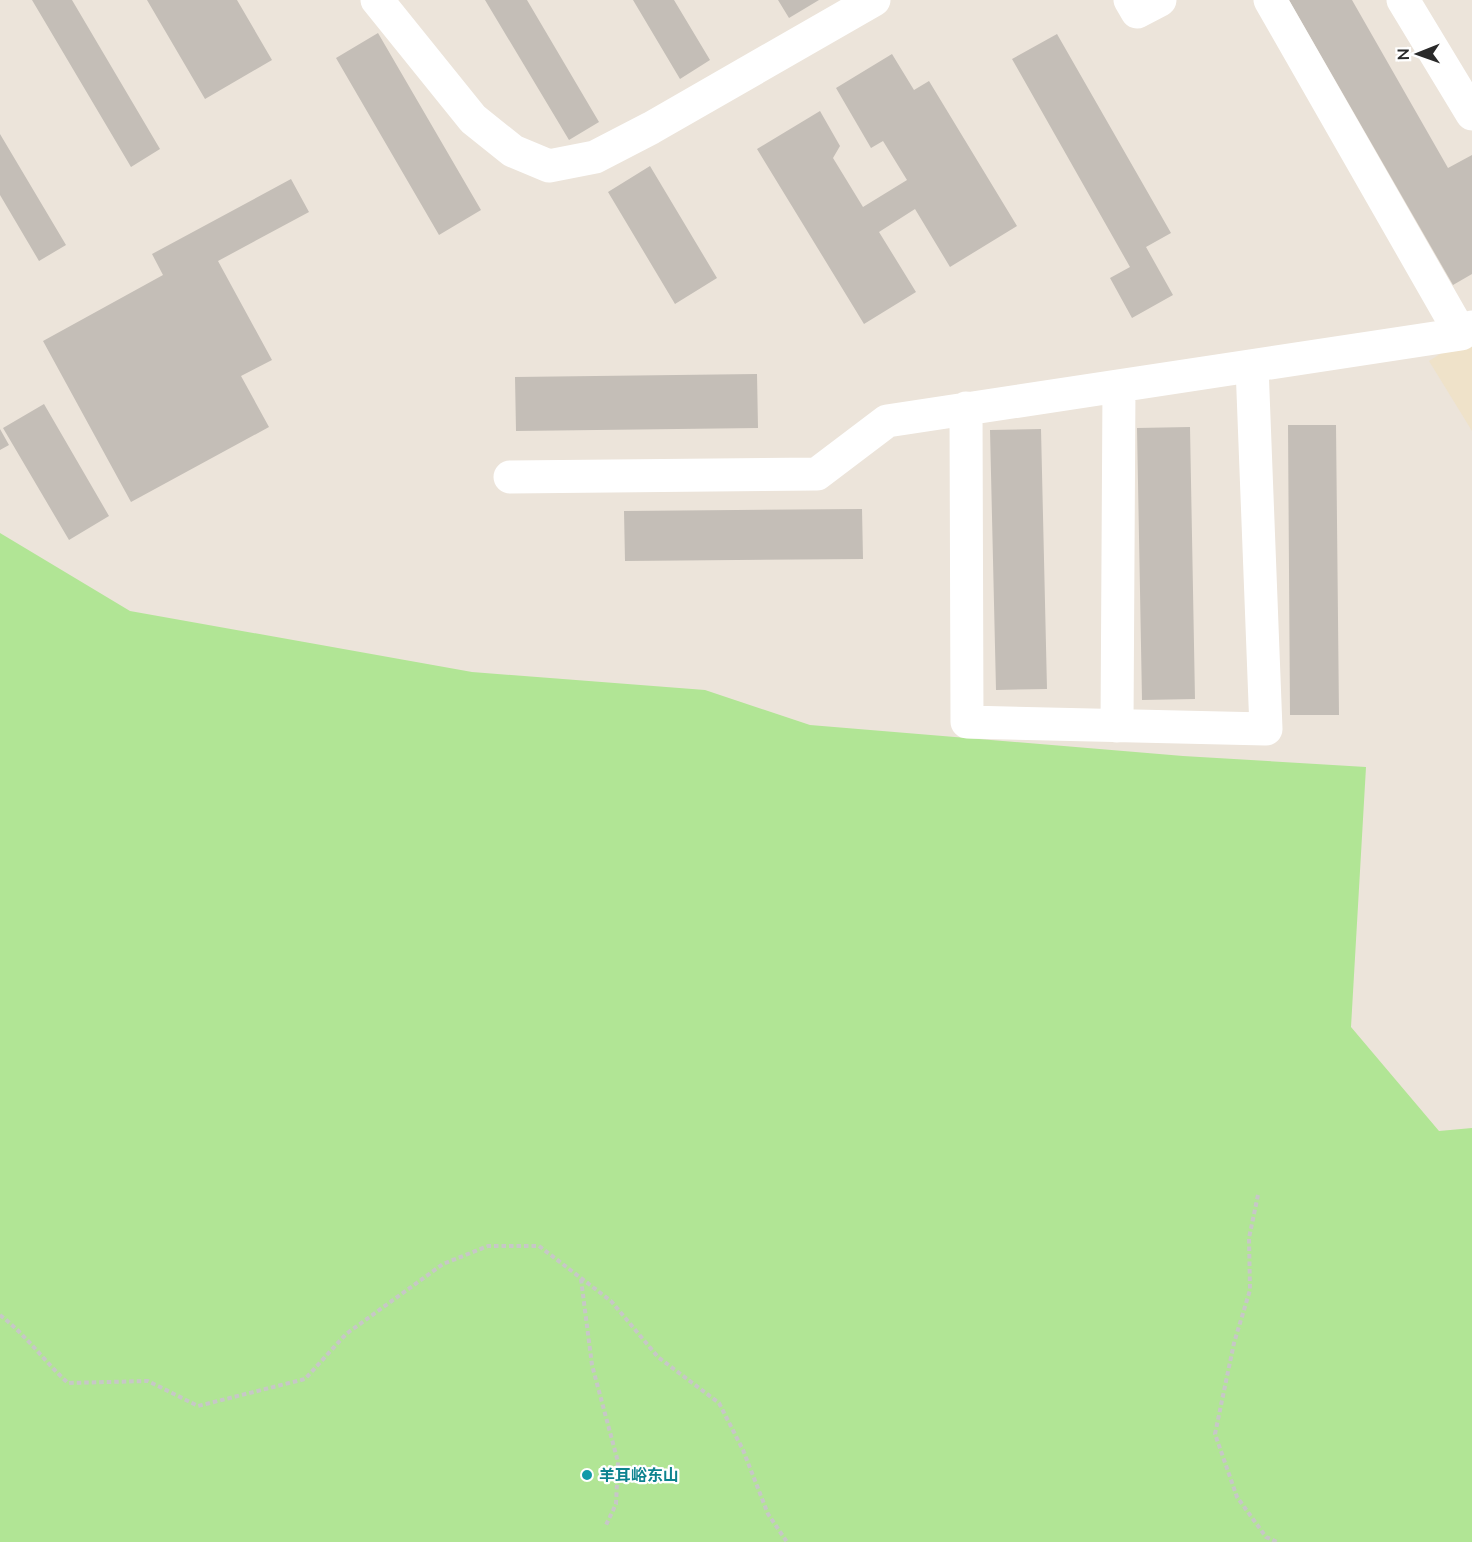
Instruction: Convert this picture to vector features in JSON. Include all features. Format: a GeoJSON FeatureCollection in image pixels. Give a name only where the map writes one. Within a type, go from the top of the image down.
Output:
{"type":"FeatureCollection","features":[{"type":"Feature","properties":{"kind":"street"},"geometry":{"type":"LineString","coordinates":[[377,0],[473,119],[513,151],[549,166],[595,157],[874,0]]}},
{"type":"Feature","properties":{"kind":"street"},"geometry":{"type":"LineString","coordinates":[[1130,0],[1137,12],[1160,0]]}},
{"type":"Feature","properties":{"kind":"street"},"geometry":{"type":"LineString","coordinates":[[510,477],[817,474],[887,421],[1467,331],[1270,0]]}},
{"type":"Feature","properties":{"kind":"street"},"geometry":{"type":"LineString","coordinates":[[1403,0],[1472,114]]}},
{"type":"Feature","properties":{"kind":"street"},"geometry":{"type":"LineString","coordinates":[[966,408],[968,722],[1266,729],[1252,366]]}},
{"type":"Feature","properties":{"kind":"street"},"geometry":{"type":"LineString","coordinates":[[1117,726],[1119,386]]}},
{"type":"Feature","properties":{"kind":"path"},"geometry":{"type":"LineString","coordinates":[[1258,1194],[1249,1238],[1250,1290],[1234,1343],[1215,1434],[1237,1497],[1266,1537],[1277,1542]]}},
{"type":"Feature","properties":{"kind":"path"},"geometry":{"type":"LineString","coordinates":[[0,1315],[21,1331],[46,1363],[68,1383],[148,1381],[198,1406],[305,1379],[346,1334],[442,1264],[488,1246],[539,1246],[611,1300],[658,1357],[719,1403],[743,1450],[768,1514],[787,1542]]}},
{"type":"Feature","properties":{"kind":"path"},"geometry":{"type":"LineString","coordinates":[[581,1278],[592,1365],[618,1462],[616,1504],[606,1526]]}},
{"type":"Feature","properties":{"kind":"shaded area"},"geometry":{"type":"Polygon","coordinates":[[[1472,334],[1472,431],[1429,361],[1472,334]]]}},
{"type":"Feature","properties":{"kind":"green space"},"geometry":{"type":"Polygon","coordinates":[[[0,533],[130,611],[472,672],[705,690],[810,725],[1183,756],[1366,767],[1351,1027],[1439,1131],[1472,1128],[1472,1542],[0,1542],[0,533]]]}},
{"type":"Feature","properties":{"kind":"building"},"geometry":{"type":"Polygon","coordinates":[[[32,0],[72,0],[160,149],[131,167],[32,0]]]}},
{"type":"Feature","properties":{"kind":"building"},"geometry":{"type":"Polygon","coordinates":[[[147,0],[237,0],[272,60],[205,99],[147,0]]]}},
{"type":"Feature","properties":{"kind":"building"},"geometry":{"type":"Polygon","coordinates":[[[485,0],[527,0],[599,122],[569,140],[485,0]]]}},
{"type":"Feature","properties":{"kind":"building"},"geometry":{"type":"Polygon","coordinates":[[[633,0],[674,0],[710,60],[680,79],[633,0]]]}},
{"type":"Feature","properties":{"kind":"building"},"geometry":{"type":"Polygon","coordinates":[[[778,0],[819,0],[789,18],[778,0]]]}},
{"type":"Feature","properties":{"kind":"building"},"geometry":{"type":"Polygon","coordinates":[[[1289,0],[1352,0],[1448,168],[1472,155],[1472,274],[1453,285],[1289,0]]]}},
{"type":"Feature","properties":{"kind":"building"},"geometry":{"type":"Polygon","coordinates":[[[378,33],[481,210],[439,235],[336,58],[378,33]]]}},
{"type":"Feature","properties":{"kind":"building"},"geometry":{"type":"Polygon","coordinates":[[[1057,34],[1171,233],[1146,247],[1173,295],[1132,318],[1110,278],[1130,267],[1012,59],[1057,34]]]}},
{"type":"Feature","properties":{"kind":"building"},"geometry":{"type":"Polygon","coordinates":[[[892,54],[914,90],[929,81],[1017,226],[950,267],[915,209],[879,232],[916,292],[864,324],[757,149],[820,111],[840,146],[833,158],[863,207],[907,180],[883,141],[871,148],[836,88],[892,54]]]}},
{"type":"Feature","properties":{"kind":"building"},"geometry":{"type":"Polygon","coordinates":[[[0,134],[66,245],[39,261],[0,195],[0,134]]]}},
{"type":"Feature","properties":{"kind":"building"},"geometry":{"type":"Polygon","coordinates":[[[650,166],[717,278],[675,304],[608,192],[650,166]]]}},
{"type":"Feature","properties":{"kind":"building"},"geometry":{"type":"Polygon","coordinates":[[[291,179],[309,212],[218,261],[272,360],[241,376],[269,427],[131,502],[43,341],[163,275],[152,254],[291,179]]]}},
{"type":"Feature","properties":{"kind":"building"},"geometry":{"type":"Polygon","coordinates":[[[757,374],[758,428],[516,431],[515,377],[757,374]]]}},
{"type":"Feature","properties":{"kind":"building"},"geometry":{"type":"Polygon","coordinates":[[[44,404],[109,516],[69,540],[3,428],[44,404]]]}},
{"type":"Feature","properties":{"kind":"building"},"geometry":{"type":"Polygon","coordinates":[[[1288,425],[1336,425],[1339,715],[1290,715],[1288,425]]]}},
{"type":"Feature","properties":{"kind":"building"},"geometry":{"type":"Polygon","coordinates":[[[1190,427],[1195,699],[1142,700],[1137,428],[1190,427]]]}},
{"type":"Feature","properties":{"kind":"building"},"geometry":{"type":"Polygon","coordinates":[[[0,429],[9,445],[0,450],[0,429]]]}},
{"type":"Feature","properties":{"kind":"building"},"geometry":{"type":"Polygon","coordinates":[[[1041,429],[1047,689],[996,690],[990,430],[1041,429]]]}},
{"type":"Feature","properties":{"kind":"building"},"geometry":{"type":"Polygon","coordinates":[[[862,509],[863,559],[625,561],[624,511],[862,509]]]}},
{"type":"Feature","properties":{"kind":"place","name":"羊耳峪东山"},"geometry":{"type":"Point","coordinates":[587,1475]}}]}
